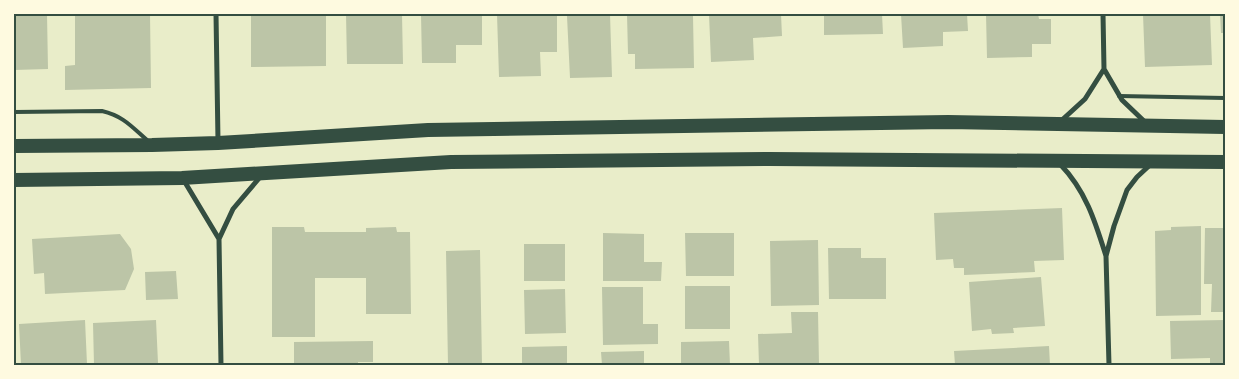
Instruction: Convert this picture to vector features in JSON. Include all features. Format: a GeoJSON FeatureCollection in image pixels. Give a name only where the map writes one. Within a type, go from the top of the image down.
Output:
{"type":"FeatureCollection","features":[{"type":"Feature","properties":{"kind":"highway"},"geometry":{"type":"LineString","coordinates":[[14,146],[218,143],[428,130],[874,123],[1059,123],[1225,127]]}},
{"type":"Feature","properties":{"kind":"highway"},"geometry":{"type":"LineString","coordinates":[[14,180],[182,178],[451,162],[770,159],[1225,162]]}},
{"type":"Feature","properties":{"kind":"street"},"geometry":{"type":"LineString","coordinates":[[216,14],[218,143]]}},
{"type":"Feature","properties":{"kind":"street"},"geometry":{"type":"LineString","coordinates":[[1103,14],[1104,69],[1119,96],[1147,125]]}},
{"type":"Feature","properties":{"kind":"street"},"geometry":{"type":"LineString","coordinates":[[1059,123],[1085,99],[1104,69]]}},
{"type":"Feature","properties":{"kind":"street"},"geometry":{"type":"LineString","coordinates":[[1056,160],[1085,197],[1106,256]]}},
{"type":"Feature","properties":{"kind":"street"},"geometry":{"type":"LineString","coordinates":[[1109,365],[1106,256],[1114,226],[1128,190],[1137,177],[1154,161]]}},
{"type":"Feature","properties":{"kind":"street"},"geometry":{"type":"LineString","coordinates":[[221,365],[219,239],[234,209],[263,174]]}},
{"type":"Feature","properties":{"kind":"street"},"geometry":{"type":"LineString","coordinates":[[182,178],[219,239]]}},
{"type":"Feature","properties":{"kind":"lane"},"geometry":{"type":"LineString","coordinates":[[1119,96],[1225,98]]}},
{"type":"Feature","properties":{"kind":"lane"},"geometry":{"type":"LineString","coordinates":[[14,112],[102,111],[115,114],[125,120],[152,145]]}},
{"type":"Feature","properties":{"kind":"building"},"geometry":{"type":"Polygon","coordinates":[[[14,14],[47,14],[48,69],[14,70],[14,14]]]}},
{"type":"Feature","properties":{"kind":"building"},"geometry":{"type":"Polygon","coordinates":[[[75,14],[150,14],[151,88],[65,90],[65,66],[75,65],[75,14]]]}},
{"type":"Feature","properties":{"kind":"building"},"geometry":{"type":"Polygon","coordinates":[[[251,14],[326,14],[326,66],[251,67],[251,14]]]}},
{"type":"Feature","properties":{"kind":"building"},"geometry":{"type":"Polygon","coordinates":[[[346,14],[402,14],[403,64],[347,64],[346,14]]]}},
{"type":"Feature","properties":{"kind":"building"},"geometry":{"type":"Polygon","coordinates":[[[421,14],[482,14],[482,45],[456,45],[456,63],[422,63],[421,14]]]}},
{"type":"Feature","properties":{"kind":"building"},"geometry":{"type":"Polygon","coordinates":[[[497,14],[557,14],[557,52],[540,52],[541,76],[499,77],[497,14]]]}},
{"type":"Feature","properties":{"kind":"building"},"geometry":{"type":"Polygon","coordinates":[[[610,14],[612,77],[570,78],[567,16],[610,14]]]}},
{"type":"Feature","properties":{"kind":"building"},"geometry":{"type":"Polygon","coordinates":[[[627,14],[683,14],[683,16],[693,16],[694,68],[635,69],[635,54],[628,54],[627,14]]]}},
{"type":"Feature","properties":{"kind":"building"},"geometry":{"type":"Polygon","coordinates":[[[709,14],[781,14],[782,36],[753,38],[754,60],[711,62],[709,14]]]}},
{"type":"Feature","properties":{"kind":"building"},"geometry":{"type":"Polygon","coordinates":[[[824,14],[882,14],[883,34],[824,35],[824,14]]]}},
{"type":"Feature","properties":{"kind":"building"},"geometry":{"type":"Polygon","coordinates":[[[901,14],[967,14],[968,31],[943,32],[943,46],[903,48],[901,14]]]}},
{"type":"Feature","properties":{"kind":"building"},"geometry":{"type":"Polygon","coordinates":[[[986,14],[1038,14],[1039,19],[1051,19],[1051,44],[1032,44],[1032,57],[987,58],[986,14]]]}},
{"type":"Feature","properties":{"kind":"building"},"geometry":{"type":"Polygon","coordinates":[[[1143,14],[1210,14],[1212,65],[1145,67],[1143,14]]]}},
{"type":"Feature","properties":{"kind":"building"},"geometry":{"type":"Polygon","coordinates":[[[1220,14],[1225,14],[1225,33],[1221,33],[1220,14]]]}},
{"type":"Feature","properties":{"kind":"building"},"geometry":{"type":"Polygon","coordinates":[[[1062,208],[1064,260],[1034,261],[1035,272],[964,275],[964,268],[954,268],[953,259],[936,260],[934,213],[1062,208]]]}},
{"type":"Feature","properties":{"kind":"building"},"geometry":{"type":"Polygon","coordinates":[[[1201,226],[1201,315],[1156,316],[1155,231],[1171,230],[1171,227],[1201,226]]]}},
{"type":"Feature","properties":{"kind":"building"},"geometry":{"type":"Polygon","coordinates":[[[272,227],[304,227],[305,232],[366,232],[366,228],[396,227],[397,232],[410,232],[411,314],[366,314],[366,278],[315,278],[315,337],[272,337],[272,227]]]}},
{"type":"Feature","properties":{"kind":"building"},"geometry":{"type":"Polygon","coordinates":[[[1205,228],[1225,228],[1225,312],[1211,312],[1212,284],[1204,284],[1205,228]]]}},
{"type":"Feature","properties":{"kind":"building"},"geometry":{"type":"Polygon","coordinates":[[[603,233],[644,234],[644,262],[662,262],[661,281],[603,281],[603,233]]]}},
{"type":"Feature","properties":{"kind":"building"},"geometry":{"type":"Polygon","coordinates":[[[685,233],[734,233],[734,276],[686,276],[685,233]]]}},
{"type":"Feature","properties":{"kind":"building"},"geometry":{"type":"Polygon","coordinates":[[[120,234],[131,249],[134,269],[125,290],[45,294],[44,273],[34,274],[32,239],[120,234]]]}},
{"type":"Feature","properties":{"kind":"building"},"geometry":{"type":"Polygon","coordinates":[[[818,240],[819,305],[771,306],[770,241],[818,240]]]}},
{"type":"Feature","properties":{"kind":"building"},"geometry":{"type":"Polygon","coordinates":[[[524,244],[565,244],[565,281],[524,281],[524,244]]]}},
{"type":"Feature","properties":{"kind":"building"},"geometry":{"type":"Polygon","coordinates":[[[828,248],[861,248],[861,258],[886,258],[886,299],[829,299],[828,248]]]}},
{"type":"Feature","properties":{"kind":"building"},"geometry":{"type":"Polygon","coordinates":[[[480,250],[482,365],[448,365],[446,251],[480,250]]]}},
{"type":"Feature","properties":{"kind":"building"},"geometry":{"type":"Polygon","coordinates":[[[176,271],[178,299],[146,300],[145,272],[176,271]]]}},
{"type":"Feature","properties":{"kind":"building"},"geometry":{"type":"Polygon","coordinates":[[[1041,277],[1045,326],[1013,328],[1014,333],[992,334],[991,329],[972,331],[969,282],[1041,277]]]}},
{"type":"Feature","properties":{"kind":"building"},"geometry":{"type":"Polygon","coordinates":[[[685,286],[730,286],[730,329],[685,329],[685,286]]]}},
{"type":"Feature","properties":{"kind":"building"},"geometry":{"type":"Polygon","coordinates":[[[602,287],[643,287],[643,324],[658,324],[658,344],[603,345],[602,287]]]}},
{"type":"Feature","properties":{"kind":"building"},"geometry":{"type":"Polygon","coordinates":[[[565,289],[566,333],[525,334],[524,290],[565,289]]]}},
{"type":"Feature","properties":{"kind":"building"},"geometry":{"type":"Polygon","coordinates":[[[791,312],[818,312],[819,365],[759,365],[758,334],[792,333],[791,312]]]}},
{"type":"Feature","properties":{"kind":"building"},"geometry":{"type":"Polygon","coordinates":[[[85,320],[87,364],[21,365],[19,324],[85,320]]]}},
{"type":"Feature","properties":{"kind":"building"},"geometry":{"type":"Polygon","coordinates":[[[156,320],[158,363],[94,365],[93,323],[156,320]]]}},
{"type":"Feature","properties":{"kind":"building"},"geometry":{"type":"Polygon","coordinates":[[[1225,320],[1225,365],[1210,365],[1210,358],[1171,359],[1170,321],[1225,320]]]}},
{"type":"Feature","properties":{"kind":"building"},"geometry":{"type":"Polygon","coordinates":[[[373,341],[373,362],[358,362],[358,365],[294,365],[294,342],[373,341]]]}},
{"type":"Feature","properties":{"kind":"building"},"geometry":{"type":"Polygon","coordinates":[[[729,341],[730,365],[681,365],[681,342],[729,341]]]}},
{"type":"Feature","properties":{"kind":"building"},"geometry":{"type":"Polygon","coordinates":[[[567,346],[567,365],[522,365],[522,347],[567,346]]]}},
{"type":"Feature","properties":{"kind":"building"},"geometry":{"type":"Polygon","coordinates":[[[1049,346],[1050,365],[955,365],[954,351],[1049,346]]]}},
{"type":"Feature","properties":{"kind":"building"},"geometry":{"type":"Polygon","coordinates":[[[644,351],[644,365],[602,365],[601,352],[644,351]]]}}]}
